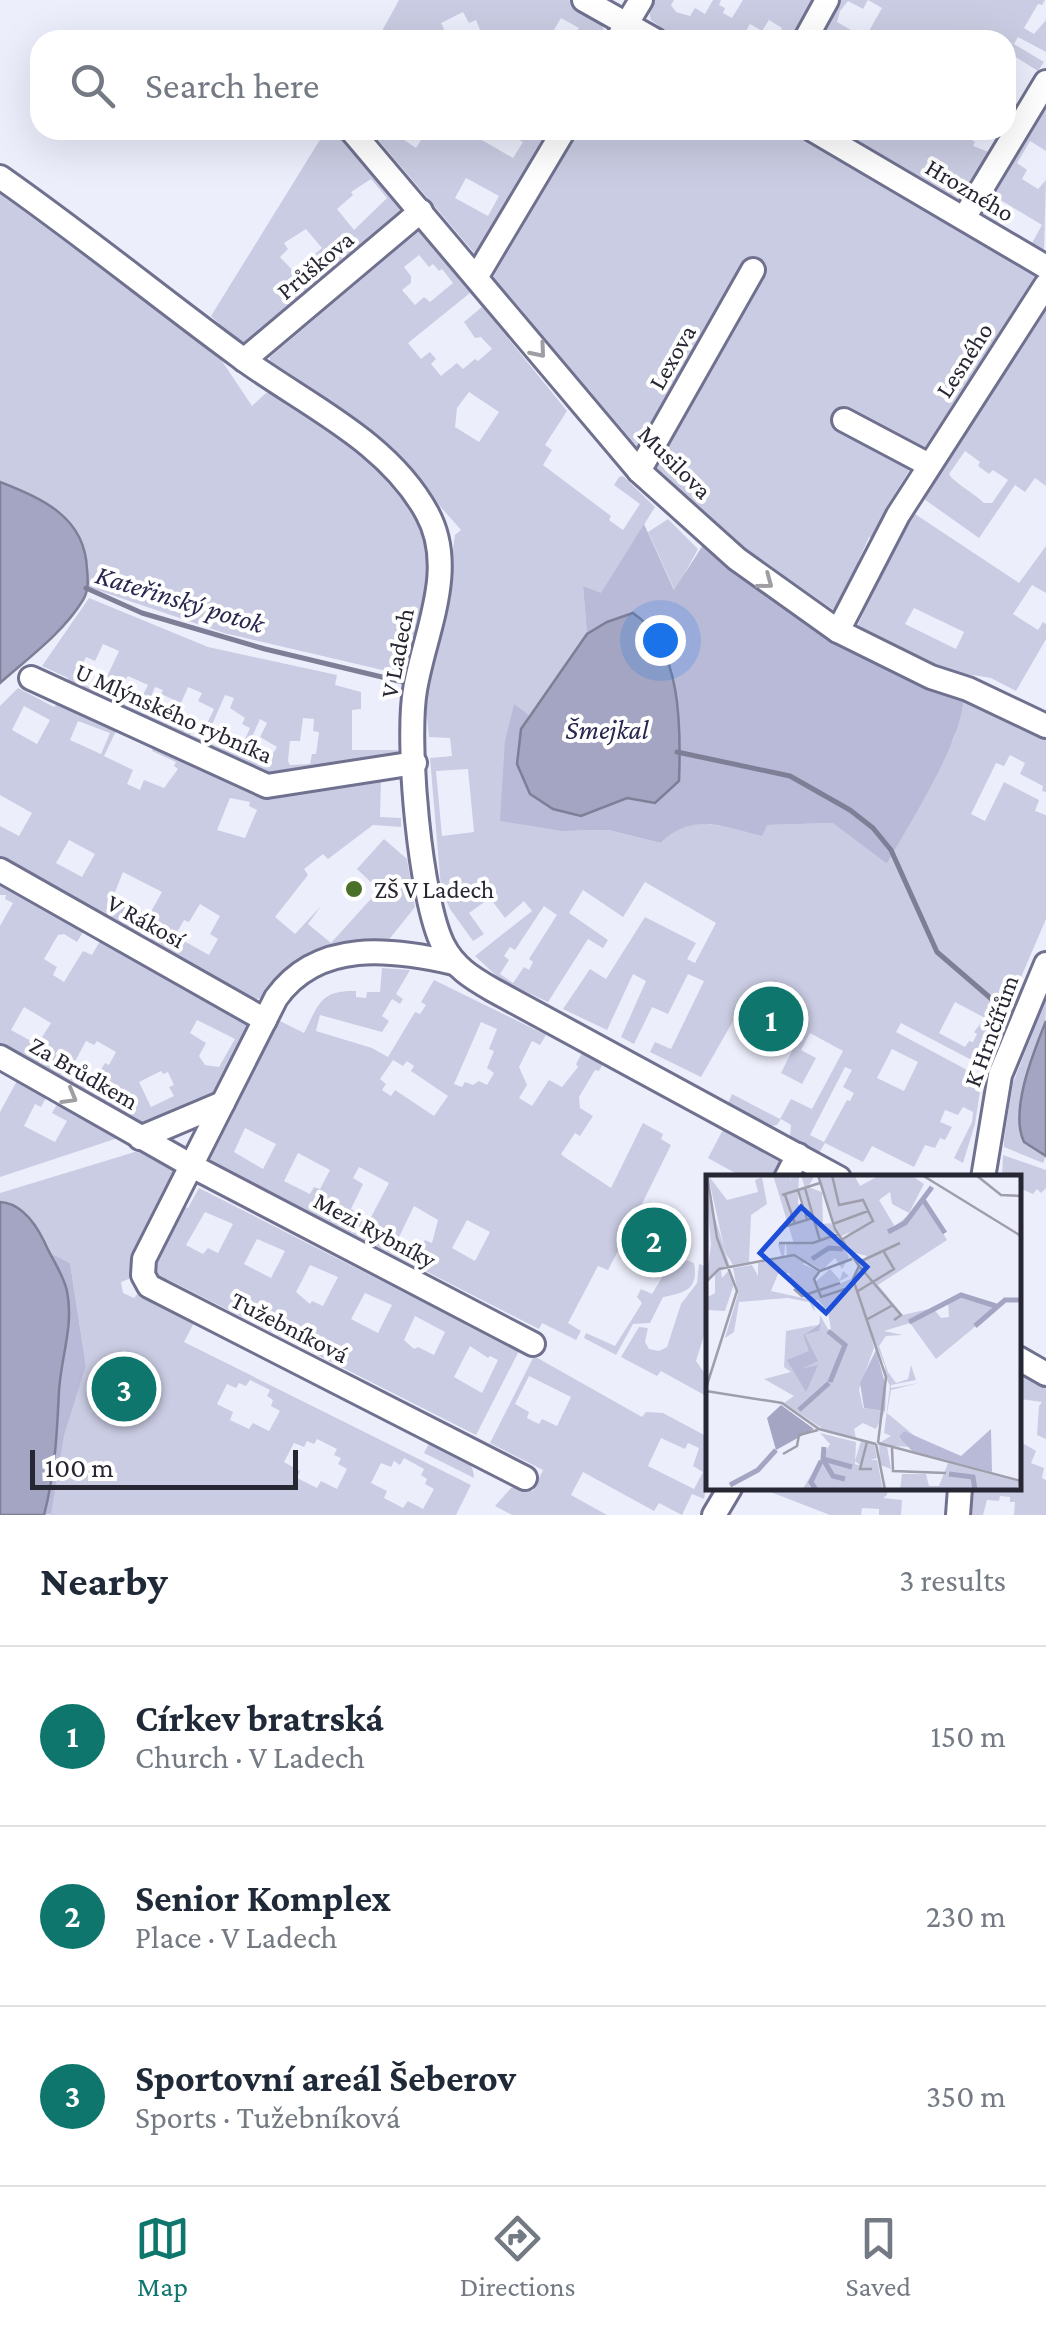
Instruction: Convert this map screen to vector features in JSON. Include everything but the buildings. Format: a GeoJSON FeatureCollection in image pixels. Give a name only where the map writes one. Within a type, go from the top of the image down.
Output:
{"type":"FeatureCollection","features":[{"type":"Feature","properties":{"kind":"street"},"geometry":{"type":"LineString","coordinates":[[584,0],[620,30]]}},
{"type":"Feature","properties":{"kind":"street"},"geometry":{"type":"LineString","coordinates":[[623,30],[641,0]]}},
{"type":"Feature","properties":{"kind":"street"},"geometry":{"type":"LineString","coordinates":[[811,30],[828,0]]}},
{"type":"Feature","properties":{"kind":"street"},"geometry":{"type":"LineString","coordinates":[[1016,132],[1046,82]]}},
{"type":"Feature","properties":{"kind":"street","name":"Musilova"},"geometry":{"type":"LineString","coordinates":[[360,140],[640,470],[736,560],[838,631],[931,677],[968,689],[1046,726]]}},
{"type":"Feature","properties":{"kind":"street"},"geometry":{"type":"LineString","coordinates":[[477,276],[558,140]]}},
{"type":"Feature","properties":{"kind":"street","name":"Hrozného"},"geometry":{"type":"LineString","coordinates":[[830,140],[1046,267]]}},
{"type":"Feature","properties":{"kind":"street"},"geometry":{"type":"LineString","coordinates":[[964,218],[1011,140]]}},
{"type":"Feature","properties":{"kind":"street","name":"V Ladech"},"geometry":{"type":"LineString","coordinates":[[0,177],[81,234],[244,360],[366,442],[390,464],[428,514],[438,539],[440,564],[433,619],[415,688],[418,828],[428,894],[442,942],[454,963]]}},
{"type":"Feature","properties":{"kind":"street","name":"Průškova"},"geometry":{"type":"LineString","coordinates":[[244,360],[421,211]]}},
{"type":"Feature","properties":{"kind":"street","name":"Lexova"},"geometry":{"type":"LineString","coordinates":[[640,470],[755,272]]}},
{"type":"Feature","properties":{"kind":"street","name":"Lesného"},"geometry":{"type":"LineString","coordinates":[[838,631],[891,528],[1046,285]]}},
{"type":"Feature","properties":{"kind":"street"},"geometry":{"type":"LineString","coordinates":[[844,420],[929,465]]}},
{"type":"Feature","properties":{"kind":"street","name":"U Mlýnského rybníka"},"geometry":{"type":"LineString","coordinates":[[32,678],[267,786],[415,763]]}},
{"type":"Feature","properties":{"kind":"street","name":"V Rákosí"},"geometry":{"type":"LineString","coordinates":[[0,870],[265,1020]]}},
{"type":"Feature","properties":{"kind":"street"},"geometry":{"type":"LineString","coordinates":[[192,1166],[276,998],[296,974],[334,957],[412,954],[454,963],[492,990],[833,1175]]}},
{"type":"Feature","properties":{"kind":"street","name":"K Hrnčířům"},"geometry":{"type":"LineString","coordinates":[[983,1175],[1000,1075],[1046,964]]}},
{"type":"Feature","properties":{"kind":"street","name":"Za Brůdkem"},"geometry":{"type":"LineString","coordinates":[[0,1057],[140,1138]]}},
{"type":"Feature","properties":{"kind":"street"},"geometry":{"type":"LineString","coordinates":[[140,1138],[223,1103]]}},
{"type":"Feature","properties":{"kind":"street","name":"Mezi Rybníky"},"geometry":{"type":"LineString","coordinates":[[140,1138],[534,1344]]}},
{"type":"Feature","properties":{"kind":"street"},"geometry":{"type":"LineString","coordinates":[[788,1175],[798,1155]]}},
{"type":"Feature","properties":{"kind":"street","name":"Tužebníková"},"geometry":{"type":"LineString","coordinates":[[192,1166],[144,1260],[142,1275],[150,1286],[525,1478]]}},
{"type":"Feature","properties":{"kind":"street"},"geometry":{"type":"LineString","coordinates":[[1021,1360],[1046,1374]]}},
{"type":"Feature","properties":{"kind":"street"},"geometry":{"type":"LineString","coordinates":[[714,1515],[729,1490]]}},
{"type":"Feature","properties":{"kind":"street"},"geometry":{"type":"LineString","coordinates":[[958,1515],[960,1490]]}},
{"type":"Feature","properties":{"kind":"shaded area"},"geometry":{"type":"Polygon","coordinates":[[[399,0],[569,0],[600,19],[604,30],[578,30],[561,18],[554,30],[480,30],[476,20],[469,23],[463,12],[441,23],[444,30],[382,30],[399,0]]]}},
{"type":"Feature","properties":{"kind":"shaded area"},"geometry":{"type":"Polygon","coordinates":[[[654,0],[674,0],[671,5],[676,12],[690,16],[695,8],[705,14],[713,0],[721,0],[723,13],[732,18],[743,0],[816,0],[799,30],[781,30],[769,20],[763,30],[750,24],[747,30],[664,30],[651,20],[649,10],[654,0]]]}},
{"type":"Feature","properties":{"kind":"shaded area"},"geometry":{"type":"Polygon","coordinates":[[[835,0],[868,0],[863,9],[848,1],[840,11],[837,22],[851,30],[818,30],[835,0]]]}},
{"type":"Feature","properties":{"kind":"shaded area"},"geometry":{"type":"Polygon","coordinates":[[[868,0],[1045,0],[1038,4],[1024,28],[1034,34],[1046,20],[1046,52],[1018,37],[1016,40],[1016,30],[870,30],[882,8],[868,0]]]}},
{"type":"Feature","properties":{"kind":"shaded area"},"geometry":{"type":"Polygon","coordinates":[[[1016,45],[1044,62],[1038,71],[1016,57],[1016,45]]]}},
{"type":"Feature","properties":{"kind":"shaded area"},"geometry":{"type":"Polygon","coordinates":[[[1046,108],[1046,151],[1030,141],[1017,163],[1027,170],[1022,179],[1038,189],[1046,180],[1044,250],[1032,243],[1042,225],[999,199],[990,214],[1001,224],[983,213],[1046,108]]]}},
{"type":"Feature","properties":{"kind":"shaded area"},"geometry":{"type":"Polygon","coordinates":[[[320,140],[342,140],[402,210],[241,344],[211,316],[320,140]],[[371,179],[351,192],[353,195],[337,209],[354,230],[387,198],[371,179]],[[306,229],[284,243],[288,249],[280,257],[294,272],[302,266],[306,270],[319,259],[315,254],[322,248],[306,229]]]}},
{"type":"Feature","properties":{"kind":"shaded area"},"geometry":{"type":"Polygon","coordinates":[[[378,140],[404,140],[416,148],[421,140],[482,140],[513,158],[523,142],[520,140],[542,140],[475,254],[378,140]],[[466,178],[455,198],[488,216],[499,196],[466,178]]]}},
{"type":"Feature","properties":{"kind":"shaded area"},"geometry":{"type":"Polygon","coordinates":[[[573,140],[804,140],[1040,275],[1045,273],[1011,325],[1006,323],[989,349],[996,354],[968,396],[961,391],[950,409],[956,414],[929,454],[912,466],[886,508],[891,512],[877,538],[869,537],[857,564],[863,568],[838,613],[734,541],[653,465],[588,389],[579,392],[519,319],[523,312],[493,277],[573,140]]]}},
{"type":"Feature","properties":{"kind":"shaded area"},"geometry":{"type":"Polygon","coordinates":[[[857,140],[972,140],[973,146],[989,152],[960,200],[857,140]]]}},
{"type":"Feature","properties":{"kind":"shaded area"},"geometry":{"type":"Polygon","coordinates":[[[0,187],[216,352],[252,406],[266,393],[281,394],[365,450],[408,503],[425,545],[426,589],[408,676],[224,633],[88,587],[81,545],[65,518],[38,499],[0,482],[0,187]]]}},
{"type":"Feature","properties":{"kind":"shaded area"},"geometry":{"type":"Polygon","coordinates":[[[420,230],[567,411],[545,445],[552,450],[543,465],[611,516],[609,520],[623,530],[640,504],[614,485],[619,477],[623,476],[655,507],[601,594],[583,586],[587,633],[529,715],[514,705],[505,740],[563,831],[608,830],[661,843],[693,822],[721,826],[834,823],[887,864],[954,738],[963,693],[1046,737],[1046,792],[1042,791],[1043,786],[1020,774],[1025,763],[1010,755],[1004,766],[996,763],[971,814],[985,821],[1004,782],[1039,800],[1035,811],[1046,815],[1046,919],[983,1066],[901,1023],[896,1032],[982,1078],[975,1124],[963,1163],[954,1158],[973,1112],[963,1107],[958,1115],[945,1110],[940,1122],[952,1127],[945,1140],[940,1138],[935,1148],[925,1145],[914,1167],[872,1146],[863,1162],[825,1143],[819,1153],[790,1137],[791,1125],[781,1119],[770,1126],[728,1103],[732,1094],[780,1119],[791,1099],[812,1109],[843,1051],[810,1033],[801,1050],[816,1058],[802,1084],[781,1073],[804,1027],[793,1021],[796,1016],[791,999],[770,988],[752,988],[701,1077],[650,1052],[655,1042],[671,1049],[704,981],[688,974],[668,1014],[652,1007],[634,1044],[621,1037],[646,981],[633,974],[607,1030],[563,1009],[590,969],[606,979],[645,917],[696,943],[687,959],[695,963],[716,923],[645,882],[623,917],[583,890],[569,913],[608,940],[603,948],[588,939],[548,1002],[501,980],[475,956],[532,911],[524,901],[505,918],[490,898],[469,913],[484,934],[473,941],[450,909],[441,888],[430,758],[452,756],[450,738],[429,737],[425,697],[441,635],[455,535],[461,530],[394,454],[269,366],[270,357],[420,230]],[[419,255],[404,267],[411,283],[402,290],[415,305],[424,297],[430,302],[453,283],[442,269],[439,271],[433,264],[429,267],[419,255]],[[470,293],[408,343],[421,359],[430,352],[436,359],[431,364],[441,376],[457,363],[463,369],[492,349],[481,337],[475,338],[464,322],[482,307],[470,293]],[[469,392],[457,408],[455,427],[479,442],[499,412],[469,392]],[[468,769],[436,771],[442,836],[474,832],[468,769]],[[544,906],[515,950],[510,947],[504,956],[509,960],[500,974],[513,983],[524,967],[529,970],[533,962],[529,959],[557,915],[544,906]],[[955,1002],[939,1033],[965,1047],[973,1042],[977,1034],[974,1032],[985,1018],[955,1002]],[[892,1049],[877,1078],[904,1091],[918,1062],[892,1049]],[[845,1067],[810,1135],[824,1142],[854,1093],[843,1087],[852,1070],[845,1067]]]}},
{"type":"Feature","properties":{"kind":"shaded area"},"geometry":{"type":"Polygon","coordinates":[[[1046,310],[1046,486],[1035,478],[1025,492],[1015,485],[979,538],[924,499],[1046,310]],[[965,451],[949,474],[984,503],[992,503],[1008,480],[993,470],[989,474],[978,466],[980,462],[965,451]]]}},
{"type":"Feature","properties":{"kind":"shaded area"},"geometry":{"type":"Polygon","coordinates":[[[912,512],[1019,583],[1046,546],[1046,593],[1032,585],[1013,614],[1038,630],[1043,622],[1046,624],[1046,639],[1016,691],[991,678],[940,670],[857,627],[912,512]],[[914,608],[905,624],[956,649],[964,632],[914,608]]]}},
{"type":"Feature","properties":{"kind":"shaded area"},"geometry":{"type":"Polygon","coordinates":[[[668,519],[698,549],[675,591],[648,532],[668,519]]]}},
{"type":"Feature","properties":{"kind":"shaded area"},"geometry":{"type":"Polygon","coordinates":[[[644,524],[674,590],[705,542],[963,693],[962,710],[947,754],[887,864],[833,823],[767,825],[762,836],[696,824],[672,833],[661,843],[608,830],[563,831],[500,821],[505,740],[514,704],[529,715],[521,729],[581,816],[627,797],[655,803],[679,781],[676,702],[667,660],[607,622],[587,633],[583,586],[601,593],[644,524]]]}},
{"type":"Feature","properties":{"kind":"shaded area"},"geometry":{"type":"Polygon","coordinates":[[[89,598],[208,647],[337,675],[335,685],[361,692],[361,709],[352,710],[352,750],[397,750],[403,754],[271,776],[66,683],[68,678],[42,666],[89,598]],[[103,644],[95,661],[86,657],[75,681],[100,692],[119,651],[103,644]],[[128,676],[114,696],[136,709],[148,685],[128,676]],[[155,687],[144,713],[170,725],[176,713],[191,719],[191,735],[200,738],[214,709],[198,701],[202,693],[188,687],[181,703],[155,687]],[[225,695],[205,741],[238,755],[250,728],[242,724],[245,718],[230,708],[234,698],[225,695]],[[303,718],[300,741],[290,741],[290,765],[310,764],[312,754],[316,754],[319,732],[313,731],[314,719],[303,718]],[[260,719],[243,757],[264,767],[277,747],[260,737],[267,723],[260,719]]]}},
{"type":"Feature","properties":{"kind":"shaded area"},"geometry":{"type":"Polygon","coordinates":[[[18,688],[54,707],[58,703],[117,729],[104,756],[133,770],[127,784],[140,790],[144,780],[164,788],[178,769],[174,766],[176,762],[152,751],[154,746],[268,797],[381,779],[380,817],[401,818],[401,827],[373,825],[328,859],[323,854],[304,869],[308,875],[275,917],[295,934],[321,906],[308,924],[331,943],[379,890],[357,869],[384,839],[407,859],[415,907],[387,942],[318,952],[290,968],[267,996],[250,1001],[149,942],[159,926],[149,920],[139,936],[0,856],[0,826],[19,836],[32,813],[0,795],[0,706],[18,688]],[[24,706],[12,730],[37,744],[50,720],[24,706]],[[78,721],[70,740],[101,754],[110,733],[78,721]],[[230,798],[217,830],[245,838],[257,810],[249,806],[250,802],[230,798]],[[69,840],[56,863],[82,877],[95,854],[69,840]],[[123,872],[113,897],[149,915],[162,892],[123,872]],[[200,904],[189,922],[184,920],[175,936],[209,955],[218,939],[210,934],[220,916],[200,904]]]}},
{"type":"Feature","properties":{"kind":"shaded area"},"geometry":{"type":"Polygon","coordinates":[[[0,877],[86,927],[77,942],[64,934],[58,935],[44,959],[57,967],[53,975],[64,982],[83,951],[92,955],[103,936],[247,1019],[250,1031],[220,1086],[182,1113],[136,1124],[0,1046],[0,926],[13,903],[5,899],[6,895],[0,895],[0,877]],[[24,1007],[11,1030],[33,1042],[37,1035],[42,1037],[51,1023],[24,1007]],[[197,1020],[190,1033],[206,1043],[199,1056],[205,1065],[219,1067],[235,1039],[197,1020]],[[86,1041],[73,1065],[96,1078],[116,1052],[97,1041],[94,1045],[86,1041]],[[161,1071],[139,1082],[151,1107],[174,1096],[168,1072],[161,1071]]]}},
{"type":"Feature","properties":{"kind":"shaded area"},"geometry":{"type":"Polygon","coordinates":[[[382,968],[410,970],[396,994],[403,999],[400,1004],[392,999],[382,1016],[389,1021],[382,1032],[320,1015],[316,1031],[372,1048],[388,1057],[415,1012],[420,1014],[426,1005],[421,1002],[434,980],[546,1035],[540,1045],[532,1041],[519,1067],[527,1085],[519,1098],[532,1106],[549,1080],[562,1087],[578,1067],[582,1053],[603,1064],[579,1097],[580,1108],[593,1116],[580,1136],[575,1133],[563,1156],[611,1188],[643,1123],[663,1134],[661,1139],[671,1145],[632,1224],[632,1234],[628,1232],[608,1270],[598,1266],[568,1323],[581,1331],[576,1340],[542,1323],[539,1329],[235,1174],[231,1179],[205,1161],[215,1131],[221,1134],[246,1086],[241,1083],[276,1019],[304,1033],[328,996],[356,991],[356,997],[366,998],[367,992],[380,992],[382,968]],[[481,1022],[454,1084],[462,1087],[465,1082],[473,1085],[479,1081],[487,1085],[494,1073],[487,1068],[497,1029],[481,1022]],[[393,1060],[380,1079],[386,1084],[382,1090],[391,1096],[395,1090],[434,1116],[448,1096],[411,1071],[414,1066],[407,1061],[403,1066],[393,1060]],[[245,1128],[234,1152],[263,1169],[276,1144],[245,1128]],[[298,1153],[284,1181],[310,1194],[314,1187],[320,1189],[330,1170],[298,1153]],[[359,1167],[353,1178],[363,1184],[351,1209],[370,1219],[389,1183],[359,1167]],[[414,1206],[398,1239],[419,1250],[425,1240],[432,1243],[438,1220],[414,1206]],[[467,1220],[452,1248],[475,1261],[490,1232],[467,1220]]]}},
{"type":"Feature","properties":{"kind":"shaded area"},"geometry":{"type":"Polygon","coordinates":[[[1046,998],[1045,1023],[1019,1112],[1024,1142],[1046,1156],[1043,1163],[1004,1147],[1004,1139],[1013,1083],[1046,998]]]}},
{"type":"Feature","properties":{"kind":"shaded area"},"geometry":{"type":"Polygon","coordinates":[[[18,1079],[48,1094],[41,1107],[35,1104],[24,1126],[55,1142],[67,1121],[52,1113],[59,1101],[121,1137],[0,1177],[0,1112],[18,1079]]]}},
{"type":"Feature","properties":{"kind":"shaded area"},"geometry":{"type":"Polygon","coordinates":[[[726,1124],[790,1158],[780,1175],[739,1175],[708,1158],[726,1124]]]}},
{"type":"Feature","properties":{"kind":"shaded area"},"geometry":{"type":"Polygon","coordinates":[[[138,1151],[175,1169],[177,1175],[134,1277],[121,1282],[123,1293],[134,1298],[141,1290],[195,1321],[184,1342],[471,1485],[456,1515],[50,1515],[63,1436],[86,1366],[70,1263],[48,1252],[26,1214],[0,1202],[0,1193],[138,1151]],[[250,1380],[246,1386],[239,1383],[236,1388],[227,1384],[217,1404],[233,1412],[230,1420],[249,1429],[253,1423],[269,1431],[280,1411],[271,1406],[273,1400],[267,1396],[270,1390],[250,1380]],[[317,1439],[314,1444],[307,1441],[304,1447],[294,1443],[284,1462],[300,1471],[297,1478],[317,1488],[321,1481],[337,1489],[347,1469],[338,1464],[341,1458],[334,1455],[337,1449],[317,1439]],[[404,1458],[400,1465],[394,1461],[391,1467],[381,1463],[371,1483],[387,1491],[384,1498],[403,1508],[408,1501],[423,1509],[434,1489],[425,1484],[427,1479],[421,1475],[424,1469],[404,1458]]]}},
{"type":"Feature","properties":{"kind":"shaded area"},"geometry":{"type":"Polygon","coordinates":[[[1003,1155],[1046,1170],[1046,1188],[1033,1194],[1021,1189],[1021,1175],[1002,1175],[1003,1155]]]}},
{"type":"Feature","properties":{"kind":"shaded area"},"geometry":{"type":"Polygon","coordinates":[[[199,1188],[519,1351],[476,1435],[167,1279],[163,1285],[153,1279],[154,1254],[180,1205],[188,1208],[199,1188]],[[205,1212],[186,1245],[203,1254],[208,1248],[218,1253],[233,1224],[205,1212]],[[257,1239],[244,1264],[271,1278],[285,1251],[257,1239]],[[310,1265],[296,1292],[310,1304],[312,1301],[323,1306],[338,1277],[310,1265]],[[365,1293],[351,1319],[378,1333],[392,1305],[365,1293]],[[415,1316],[404,1340],[414,1349],[418,1347],[434,1355],[445,1332],[415,1316]],[[470,1346],[454,1377],[482,1393],[498,1360],[470,1346]]]}},
{"type":"Feature","properties":{"kind":"shaded area"},"geometry":{"type":"Polygon","coordinates":[[[49,1253],[70,1263],[86,1366],[64,1435],[51,1514],[44,1515],[69,1321],[66,1291],[49,1253]]]}},
{"type":"Feature","properties":{"kind":"shaded area"},"geometry":{"type":"Polygon","coordinates":[[[675,1256],[694,1263],[692,1285],[683,1292],[663,1297],[650,1323],[633,1324],[616,1355],[584,1338],[586,1333],[615,1346],[642,1303],[637,1297],[641,1289],[652,1294],[675,1256]]]}},
{"type":"Feature","properties":{"kind":"shaded area"},"geometry":{"type":"Polygon","coordinates":[[[699,1264],[706,1266],[706,1329],[696,1361],[706,1375],[706,1396],[661,1371],[657,1376],[621,1357],[639,1327],[648,1328],[645,1342],[649,1349],[659,1351],[667,1347],[681,1304],[697,1283],[699,1264]]]}},
{"type":"Feature","properties":{"kind":"shaded area"},"geometry":{"type":"Polygon","coordinates":[[[534,1356],[642,1417],[646,1412],[663,1413],[706,1436],[704,1499],[692,1494],[682,1515],[659,1503],[654,1511],[583,1472],[571,1495],[607,1515],[512,1515],[495,1506],[511,1488],[533,1491],[543,1470],[490,1443],[534,1356]],[[529,1376],[515,1404],[529,1412],[527,1418],[557,1426],[571,1397],[529,1376]],[[661,1438],[648,1466],[694,1489],[703,1472],[693,1466],[699,1448],[688,1443],[685,1449],[661,1438]]]}},
{"type":"Feature","properties":{"kind":"shaded area"},"geometry":{"type":"Polygon","coordinates":[[[1021,1373],[1046,1387],[1046,1439],[1037,1435],[1042,1402],[1021,1399],[1021,1373]]]}},
{"type":"Feature","properties":{"kind":"shaded area"},"geometry":{"type":"Polygon","coordinates":[[[430,1441],[465,1459],[474,1478],[424,1453],[430,1441]]]}},
{"type":"Feature","properties":{"kind":"shaded area"},"geometry":{"type":"Polygon","coordinates":[[[1021,1442],[1036,1451],[1031,1463],[1044,1468],[1046,1515],[1014,1515],[1015,1502],[1000,1496],[999,1501],[987,1500],[983,1515],[970,1515],[972,1490],[1021,1490],[1021,1442]]]}},
{"type":"Feature","properties":{"kind":"shaded area"},"geometry":{"type":"Polygon","coordinates":[[[765,1490],[888,1490],[883,1498],[902,1500],[901,1515],[879,1515],[879,1509],[862,1508],[861,1515],[830,1515],[765,1490]]]}},
{"type":"Feature","properties":{"kind":"water"},"geometry":{"type":"Polygon","coordinates":[[[0,482],[46,503],[70,523],[84,551],[88,581],[83,600],[66,623],[0,683],[0,482]]]}},
{"type":"Feature","properties":{"kind":"water","name":"Šmejkal"},"geometry":{"type":"Polygon","coordinates":[[[633,613],[649,628],[670,667],[680,737],[679,781],[655,803],[627,798],[581,816],[553,809],[530,794],[517,764],[521,729],[587,634],[633,613]]]}},
{"type":"Feature","properties":{"kind":"water"},"geometry":{"type":"Polygon","coordinates":[[[1046,1021],[1046,1156],[1024,1142],[1019,1114],[1025,1081],[1046,1021]]]}},
{"type":"Feature","properties":{"kind":"water"},"geometry":{"type":"Polygon","coordinates":[[[0,1202],[21,1210],[32,1221],[60,1272],[69,1304],[53,1469],[44,1515],[0,1515],[0,1202]]]}},
{"type":"Feature","properties":{"kind":"waterway","name":"Kateřinský potok"},"geometry":{"type":"LineString","coordinates":[[86,588],[142,613],[265,649],[407,683]]}},
{"type":"Feature","properties":{"kind":"waterway","name":"Kateřinský potok"},"geometry":{"type":"LineString","coordinates":[[677,752],[790,776],[850,810],[873,828],[891,850],[937,952],[1002,1008]]}},
{"type":"Feature","properties":{"kind":"place","name":"ZŠ V Ladech"},"geometry":{"type":"Point","coordinates":[354,889]}},
{"type":"Feature","properties":{"kind":"place","name":"Církev bratrská"},"geometry":{"type":"Point","coordinates":[771,1019]}},
{"type":"Feature","properties":{"kind":"place","name":"Senior Komplex"},"geometry":{"type":"Point","coordinates":[654,1240]}},
{"type":"Feature","properties":{"kind":"place","name":"Sportovní areál Šeberov"},"geometry":{"type":"Point","coordinates":[124,1389]}}]}
